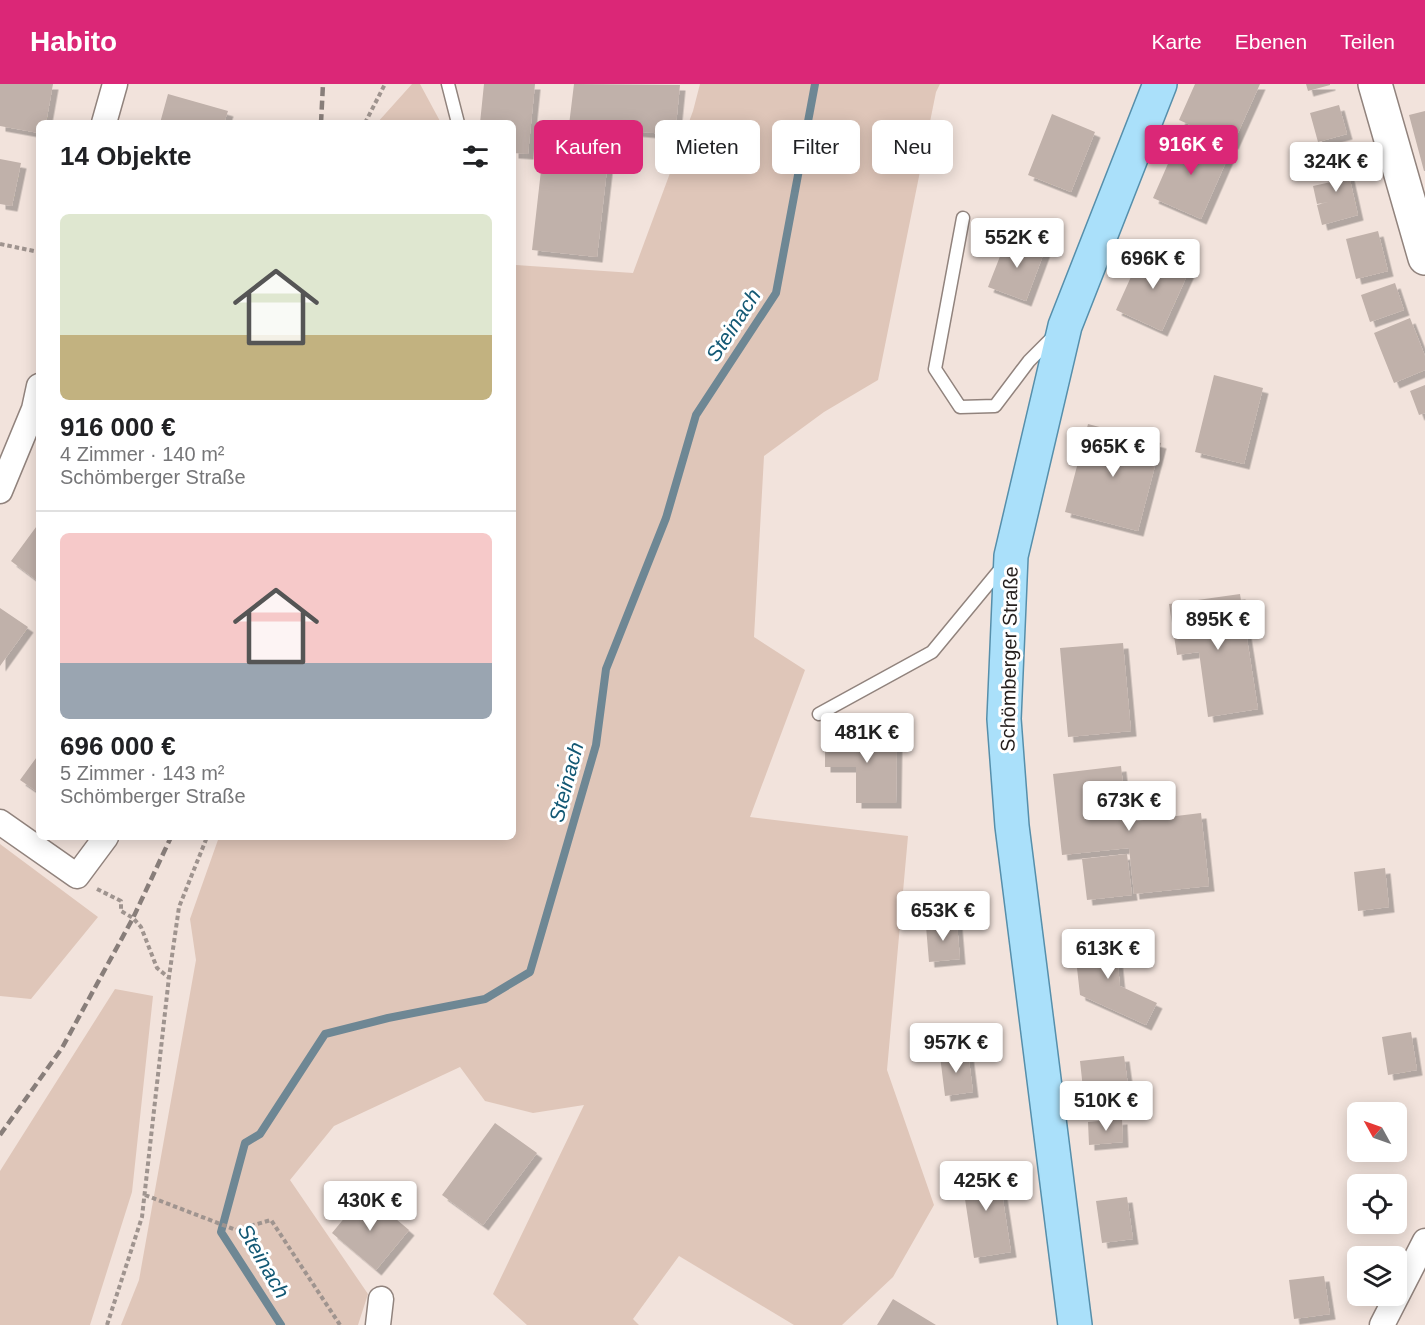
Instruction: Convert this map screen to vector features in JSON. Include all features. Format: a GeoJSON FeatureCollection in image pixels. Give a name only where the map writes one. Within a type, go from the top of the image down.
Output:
{"type":"FeatureCollection","features":[{"type":"Feature","properties":{"kind":"main road","name":"Schömberger Straße"},"geometry":{"type":"LineString","coordinates":[[1076,1325],[1012,826],[1004,719],[1011,556],[1065,326],[1160,84]]}},
{"type":"Feature","properties":{"kind":"street"},"geometry":{"type":"LineString","coordinates":[[105,120],[115,84]]}},
{"type":"Feature","properties":{"kind":"street"},"geometry":{"type":"LineString","coordinates":[[1375,84],[1425,258]]}},
{"type":"Feature","properties":{"kind":"street"},"geometry":{"type":"LineString","coordinates":[[0,491],[36,400]]}},
{"type":"Feature","properties":{"kind":"street"},"geometry":{"type":"LineString","coordinates":[[0,822],[77,876],[104,840]]}},
{"type":"Feature","properties":{"kind":"street"},"geometry":{"type":"LineString","coordinates":[[1382,1325],[1425,1241]]}},
{"type":"Feature","properties":{"kind":"street"},"geometry":{"type":"LineString","coordinates":[[378,1325],[381,1299]]}},
{"type":"Feature","properties":{"kind":"lane"},"geometry":{"type":"LineString","coordinates":[[448,84],[457,120]]}},
{"type":"Feature","properties":{"kind":"lane"},"geometry":{"type":"LineString","coordinates":[[963,218],[935,369],[960,407],[995,406],[1029,360],[1065,326]]}},
{"type":"Feature","properties":{"kind":"lane"},"geometry":{"type":"LineString","coordinates":[[819,714],[932,652],[1011,556]]}},
{"type":"Feature","properties":{"kind":"path"},"geometry":{"type":"LineString","coordinates":[[367,120],[385,84]]}},
{"type":"Feature","properties":{"kind":"path"},"geometry":{"type":"LineString","coordinates":[[0,244],[36,251]]}},
{"type":"Feature","properties":{"kind":"path"},"geometry":{"type":"LineString","coordinates":[[108,1325],[142,1217],[179,907],[206,840]]}},
{"type":"Feature","properties":{"kind":"path"},"geometry":{"type":"LineString","coordinates":[[77,876],[101,893],[121,901],[121,911],[133,918],[141,927],[157,968],[169,977]]}},
{"type":"Feature","properties":{"kind":"path"},"geometry":{"type":"LineString","coordinates":[[145,1195],[236,1230],[271,1220],[340,1325]]}},
{"type":"Feature","properties":{"kind":"shaded area"},"geometry":{"type":"Polygon","coordinates":[[[412,84],[420,84],[439,120],[380,120],[412,84]]]}},
{"type":"Feature","properties":{"kind":"shaded area"},"geometry":{"type":"Polygon","coordinates":[[[700,84],[940,84],[930,120],[872,120],[872,174],[919,174],[878,380],[824,412],[764,456],[754,637],[805,670],[750,817],[908,836],[887,1070],[934,1205],[893,1277],[842,1325],[794,1325],[679,1256],[633,1319],[639,1325],[527,1325],[493,1294],[584,1105],[533,1113],[485,1101],[460,1067],[334,1126],[290,1180],[368,1294],[358,1325],[121,1325],[139,1280],[196,960],[190,919],[218,840],[516,840],[516,265],[633,273],[670,174],[760,174],[760,120],[690,120],[700,84]]]}},
{"type":"Feature","properties":{"kind":"shaded area"},"geometry":{"type":"Polygon","coordinates":[[[0,844],[98,917],[31,999],[0,996],[0,844]]]}},
{"type":"Feature","properties":{"kind":"shaded area"},"geometry":{"type":"Polygon","coordinates":[[[115,989],[153,996],[132,1192],[90,1325],[0,1325],[0,1171],[115,989]]]}},
{"type":"Feature","properties":{"kind":"building"},"geometry":{"type":"Polygon","coordinates":[[[0,84],[53,84],[47,120],[36,120],[36,132],[0,126],[0,84]]]}},
{"type":"Feature","properties":{"kind":"building"},"geometry":{"type":"Polygon","coordinates":[[[484,84],[535,84],[528,154],[516,153],[516,120],[480,120],[484,84]]]}},
{"type":"Feature","properties":{"kind":"building"},"geometry":{"type":"Polygon","coordinates":[[[574,84],[680,85],[676,120],[655,120],[655,133],[643,132],[643,120],[570,120],[574,84]]]}},
{"type":"Feature","properties":{"kind":"building"},"geometry":{"type":"Polygon","coordinates":[[[1195,84],[1260,84],[1233,144],[1179,120],[1195,84]]]}},
{"type":"Feature","properties":{"kind":"building"},"geometry":{"type":"Polygon","coordinates":[[[1306,84],[1330,84],[1330,85],[1308,91],[1306,84]]]}},
{"type":"Feature","properties":{"kind":"building"},"geometry":{"type":"Polygon","coordinates":[[[168,94],[228,111],[225,120],[161,120],[168,94]]]}},
{"type":"Feature","properties":{"kind":"building"},"geometry":{"type":"Polygon","coordinates":[[[1339,105],[1347,134],[1318,142],[1310,113],[1339,105]]]}},
{"type":"Feature","properties":{"kind":"building"},"geometry":{"type":"Polygon","coordinates":[[[1425,111],[1425,171],[1424,171],[1409,115],[1425,111]]]}},
{"type":"Feature","properties":{"kind":"building"},"geometry":{"type":"Polygon","coordinates":[[[1052,114],[1095,132],[1071,192],[1028,175],[1052,114]]]}},
{"type":"Feature","properties":{"kind":"building"},"geometry":{"type":"Polygon","coordinates":[[[1181,134],[1229,155],[1201,219],[1153,198],[1181,134]]]}},
{"type":"Feature","properties":{"kind":"building"},"geometry":{"type":"Polygon","coordinates":[[[1344,153],[1358,215],[1322,225],[1317,205],[1328,202],[1317,204],[1313,186],[1331,182],[1325,158],[1344,153]]]}},
{"type":"Feature","properties":{"kind":"building"},"geometry":{"type":"Polygon","coordinates":[[[0,159],[21,163],[12,206],[0,204],[0,159]]]}},
{"type":"Feature","properties":{"kind":"building"},"geometry":{"type":"Polygon","coordinates":[[[541,174],[606,174],[597,257],[532,250],[541,174]]]}},
{"type":"Feature","properties":{"kind":"building"},"geometry":{"type":"Polygon","coordinates":[[[1378,231],[1388,271],[1356,279],[1346,239],[1378,231]]]}},
{"type":"Feature","properties":{"kind":"building"},"geometry":{"type":"Polygon","coordinates":[[[1008,236],[1045,250],[1026,301],[988,287],[1008,236]]]}},
{"type":"Feature","properties":{"kind":"building"},"geometry":{"type":"Polygon","coordinates":[[[1144,248],[1190,269],[1162,331],[1116,310],[1144,248]]]}},
{"type":"Feature","properties":{"kind":"building"},"geometry":{"type":"Polygon","coordinates":[[[1395,283],[1404,310],[1370,322],[1361,295],[1395,283]]]}},
{"type":"Feature","properties":{"kind":"building"},"geometry":{"type":"Polygon","coordinates":[[[1410,318],[1425,356],[1425,370],[1394,383],[1374,333],[1410,318]]]}},
{"type":"Feature","properties":{"kind":"building"},"geometry":{"type":"Polygon","coordinates":[[[1214,375],[1263,388],[1244,464],[1195,452],[1214,375]]]}},
{"type":"Feature","properties":{"kind":"building"},"geometry":{"type":"Polygon","coordinates":[[[1425,385],[1425,413],[1419,415],[1410,391],[1425,385]]]}},
{"type":"Feature","properties":{"kind":"building"},"geometry":{"type":"Polygon","coordinates":[[[1088,424],[1161,443],[1138,531],[1065,512],[1088,424]]]}},
{"type":"Feature","properties":{"kind":"building"},"geometry":{"type":"Polygon","coordinates":[[[36,527],[36,580],[11,561],[36,527]]]}},
{"type":"Feature","properties":{"kind":"building"},"geometry":{"type":"Polygon","coordinates":[[[1240,594],[1258,709],[1208,717],[1199,652],[1177,655],[1169,604],[1240,594]]]}},
{"type":"Feature","properties":{"kind":"building"},"geometry":{"type":"Polygon","coordinates":[[[0,608],[28,627],[0,666],[0,608]]]}},
{"type":"Feature","properties":{"kind":"building"},"geometry":{"type":"Polygon","coordinates":[[[1123,643],[1131,731],[1068,737],[1060,648],[1123,643]]]}},
{"type":"Feature","properties":{"kind":"building"},"geometry":{"type":"Polygon","coordinates":[[[825,734],[897,735],[896,803],[856,803],[856,767],[825,767],[825,734]]]}},
{"type":"Feature","properties":{"kind":"building"},"geometry":{"type":"Polygon","coordinates":[[[36,758],[36,791],[20,780],[36,758]]]}},
{"type":"Feature","properties":{"kind":"building"},"geometry":{"type":"Polygon","coordinates":[[[1121,766],[1127,822],[1201,813],[1209,886],[1134,894],[1129,848],[1062,855],[1053,774],[1121,766]]]}},
{"type":"Feature","properties":{"kind":"building"},"geometry":{"type":"Polygon","coordinates":[[[1127,854],[1132,895],[1087,900],[1082,859],[1127,854]]]}},
{"type":"Feature","properties":{"kind":"building"},"geometry":{"type":"Polygon","coordinates":[[[1385,868],[1389,907],[1358,911],[1354,872],[1385,868]]]}},
{"type":"Feature","properties":{"kind":"building"},"geometry":{"type":"Polygon","coordinates":[[[957,923],[960,959],[929,962],[926,926],[957,923]]]}},
{"type":"Feature","properties":{"kind":"building"},"geometry":{"type":"Polygon","coordinates":[[[1115,937],[1120,986],[1157,1003],[1146,1025],[1080,995],[1074,941],[1115,937]]]}},
{"type":"Feature","properties":{"kind":"building"},"geometry":{"type":"Polygon","coordinates":[[[1411,1032],[1417,1070],[1388,1075],[1382,1037],[1411,1032]]]}},
{"type":"Feature","properties":{"kind":"building"},"geometry":{"type":"Polygon","coordinates":[[[968,1052],[973,1092],[945,1096],[940,1056],[968,1052]]]}},
{"type":"Feature","properties":{"kind":"building"},"geometry":{"type":"Polygon","coordinates":[[[1124,1056],[1129,1092],[1084,1098],[1080,1061],[1124,1056]]]}},
{"type":"Feature","properties":{"kind":"building"},"geometry":{"type":"Polygon","coordinates":[[[1122,1119],[1123,1142],[1089,1145],[1088,1122],[1122,1119]]]}},
{"type":"Feature","properties":{"kind":"building"},"geometry":{"type":"Polygon","coordinates":[[[495,1123],[537,1153],[483,1225],[442,1195],[495,1123]]]}},
{"type":"Feature","properties":{"kind":"building"},"geometry":{"type":"Polygon","coordinates":[[[998,1167],[1011,1252],[974,1258],[961,1173],[998,1167]]]}},
{"type":"Feature","properties":{"kind":"building"},"geometry":{"type":"Polygon","coordinates":[[[365,1193],[409,1230],[376,1270],[332,1233],[365,1193]]]}},
{"type":"Feature","properties":{"kind":"building"},"geometry":{"type":"Polygon","coordinates":[[[1127,1197],[1133,1239],[1102,1243],[1096,1201],[1127,1197]]]}},
{"type":"Feature","properties":{"kind":"building"},"geometry":{"type":"Polygon","coordinates":[[[1324,1276],[1330,1314],[1294,1319],[1289,1280],[1324,1276]]]}},
{"type":"Feature","properties":{"kind":"building"},"geometry":{"type":"Polygon","coordinates":[[[893,1299],[936,1325],[877,1325],[893,1299]]]}},
{"type":"Feature","properties":{"kind":"waterway","name":"Steinach"},"geometry":{"type":"LineString","coordinates":[[281,1325],[221,1232],[245,1143],[260,1134],[325,1034],[388,1018],[485,999],[530,972],[596,745],[606,669],[666,518],[696,415],[776,293],[815,84]]}},
{"type":"Feature","properties":{"kind":"railway"},"geometry":{"type":"LineString","coordinates":[[321,120],[323,84]]}},
{"type":"Feature","properties":{"kind":"railway"},"geometry":{"type":"LineString","coordinates":[[0,1135],[62,1048],[133,918],[170,840]]}}]}
